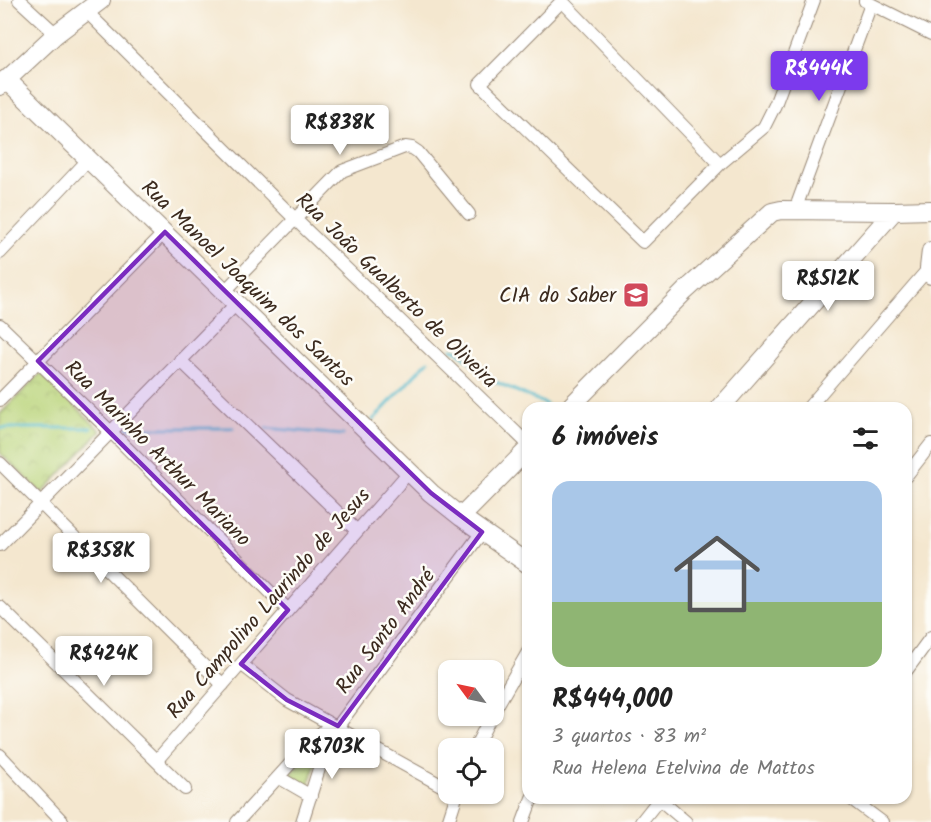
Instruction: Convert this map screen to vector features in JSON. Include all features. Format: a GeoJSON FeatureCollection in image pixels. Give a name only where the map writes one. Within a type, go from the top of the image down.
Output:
{"type":"FeatureCollection","features":[{"type":"Feature","properties":{"kind":"main road"},"geometry":{"type":"LineString","coordinates":[[3,83],[56,34],[101,0]]}},
{"type":"Feature","properties":{"kind":"main road","name":"Rua Manoel Joaquim dos Santos"},"geometry":{"type":"LineString","coordinates":[[3,83],[89,159],[409,472],[460,517],[522,560]]}},
{"type":"Feature","properties":{"kind":"main road"},"geometry":{"type":"LineString","coordinates":[[575,402],[685,291],[772,212],[782,210],[931,210]]}},
{"type":"Feature","properties":{"kind":"main road"},"geometry":{"type":"LineString","coordinates":[[725,402],[894,211]]}},
{"type":"Feature","properties":{"kind":"main road"},"geometry":{"type":"LineString","coordinates":[[460,517],[522,453]]}},
{"type":"Feature","properties":{"kind":"street"},"geometry":{"type":"LineString","coordinates":[[19,0],[56,34]]}},
{"type":"Feature","properties":{"kind":"street"},"geometry":{"type":"LineString","coordinates":[[720,164],[562,1],[480,84],[643,242],[720,164],[764,127],[771,115],[814,0]]}},
{"type":"Feature","properties":{"kind":"street"},"geometry":{"type":"LineString","coordinates":[[795,210],[867,2],[931,34]]}},
{"type":"Feature","properties":{"kind":"street","name":"Rua João Gualberto de Oliveira"},"geometry":{"type":"LineString","coordinates":[[86,11],[522,441]]}},
{"type":"Feature","properties":{"kind":"street"},"geometry":{"type":"LineString","coordinates":[[0,545],[180,360],[295,219],[342,171],[405,147],[412,148],[418,152],[469,214]]}},
{"type":"Feature","properties":{"kind":"street"},"geometry":{"type":"LineString","coordinates":[[0,253],[89,159]]}},
{"type":"Feature","properties":{"kind":"street"},"geometry":{"type":"LineString","coordinates":[[0,400],[165,232]]}},
{"type":"Feature","properties":{"kind":"street"},"geometry":{"type":"LineString","coordinates":[[813,402],[930,265]]}},
{"type":"Feature","properties":{"kind":"street","name":"Rua Marinho Arthur Mariano"},"geometry":{"type":"LineString","coordinates":[[0,325],[111,432],[288,610]]}},
{"type":"Feature","properties":{"kind":"street"},"geometry":{"type":"LineString","coordinates":[[180,360],[357,531]]}},
{"type":"Feature","properties":{"kind":"street"},"geometry":{"type":"LineString","coordinates":[[912,468],[931,444]]}},
{"type":"Feature","properties":{"kind":"street"},"geometry":{"type":"LineString","coordinates":[[0,463],[223,685]]}},
{"type":"Feature","properties":{"kind":"street","name":"Rua Campolino Laurindo de Jesus"},"geometry":{"type":"LineString","coordinates":[[157,760],[409,472]]}},
{"type":"Feature","properties":{"kind":"street","name":"Rua Santo André"},"geometry":{"type":"LineString","coordinates":[[237,822],[318,734],[338,726],[482,532]]}},
{"type":"Feature","properties":{"kind":"street"},"geometry":{"type":"LineString","coordinates":[[0,607],[185,789]]}},
{"type":"Feature","properties":{"kind":"street"},"geometry":{"type":"LineString","coordinates":[[0,626],[9,616]]}},
{"type":"Feature","properties":{"kind":"street"},"geometry":{"type":"LineString","coordinates":[[912,663],[931,637]]}},
{"type":"Feature","properties":{"kind":"street"},"geometry":{"type":"LineString","coordinates":[[504,694],[522,662]]}},
{"type":"Feature","properties":{"kind":"street"},"geometry":{"type":"LineString","coordinates":[[241,664],[287,700],[338,726],[438,783]]}},
{"type":"Feature","properties":{"kind":"street"},"geometry":{"type":"LineString","coordinates":[[302,822],[328,744],[338,726]]}},
{"type":"Feature","properties":{"kind":"street"},"geometry":{"type":"LineString","coordinates":[[0,755],[63,822]]}},
{"type":"Feature","properties":{"kind":"street"},"geometry":{"type":"LineString","coordinates":[[278,777],[310,796]]}},
{"type":"Feature","properties":{"kind":"street"},"geometry":{"type":"LineString","coordinates":[[448,822],[454,804]]}},
{"type":"Feature","properties":{"kind":"street"},"geometry":{"type":"LineString","coordinates":[[523,822],[530,804]]}},
{"type":"Feature","properties":{"kind":"street"},"geometry":{"type":"LineString","coordinates":[[665,804],[686,822]]}},
{"type":"Feature","properties":{"kind":"street"},"geometry":{"type":"LineString","coordinates":[[858,804],[882,822]]}},
{"type":"Feature","properties":{"kind":"street"},"geometry":{"type":"LineString","coordinates":[[641,822],[652,816]]}},
{"type":"Feature","properties":{"kind":"highlighted area"},"geometry":{"type":"Polygon","coordinates":[[[165,232],[431,493],[482,532],[338,726],[287,700],[241,664],[288,610],[38,361],[165,232]]]}},
{"type":"Feature","properties":{"kind":"green space"},"geometry":{"type":"Polygon","coordinates":[[[41,373],[101,431],[42,493],[0,453],[0,414],[41,373]]]}},
{"type":"Feature","properties":{"kind":"green space"},"geometry":{"type":"Polygon","coordinates":[[[324,739],[308,787],[290,775],[317,741],[324,739]]]}},
{"type":"Feature","properties":{"kind":"waterway"},"geometry":{"type":"LineString","coordinates":[[452,349],[458,351],[489,379],[541,402]]}},
{"type":"Feature","properties":{"kind":"waterway"},"geometry":{"type":"LineString","coordinates":[[373,420],[428,361]]}},
{"type":"Feature","properties":{"kind":"waterway"},"geometry":{"type":"LineString","coordinates":[[0,428],[91,428]]}},
{"type":"Feature","properties":{"kind":"waterway"},"geometry":{"type":"LineString","coordinates":[[126,428],[233,428]]}},
{"type":"Feature","properties":{"kind":"waterway"},"geometry":{"type":"LineString","coordinates":[[266,428],[343,435]]}},
{"type":"Feature","properties":{"kind":"place","name":"CIA do Saber"},"geometry":{"type":"Point","coordinates":[636,295]}}]}
